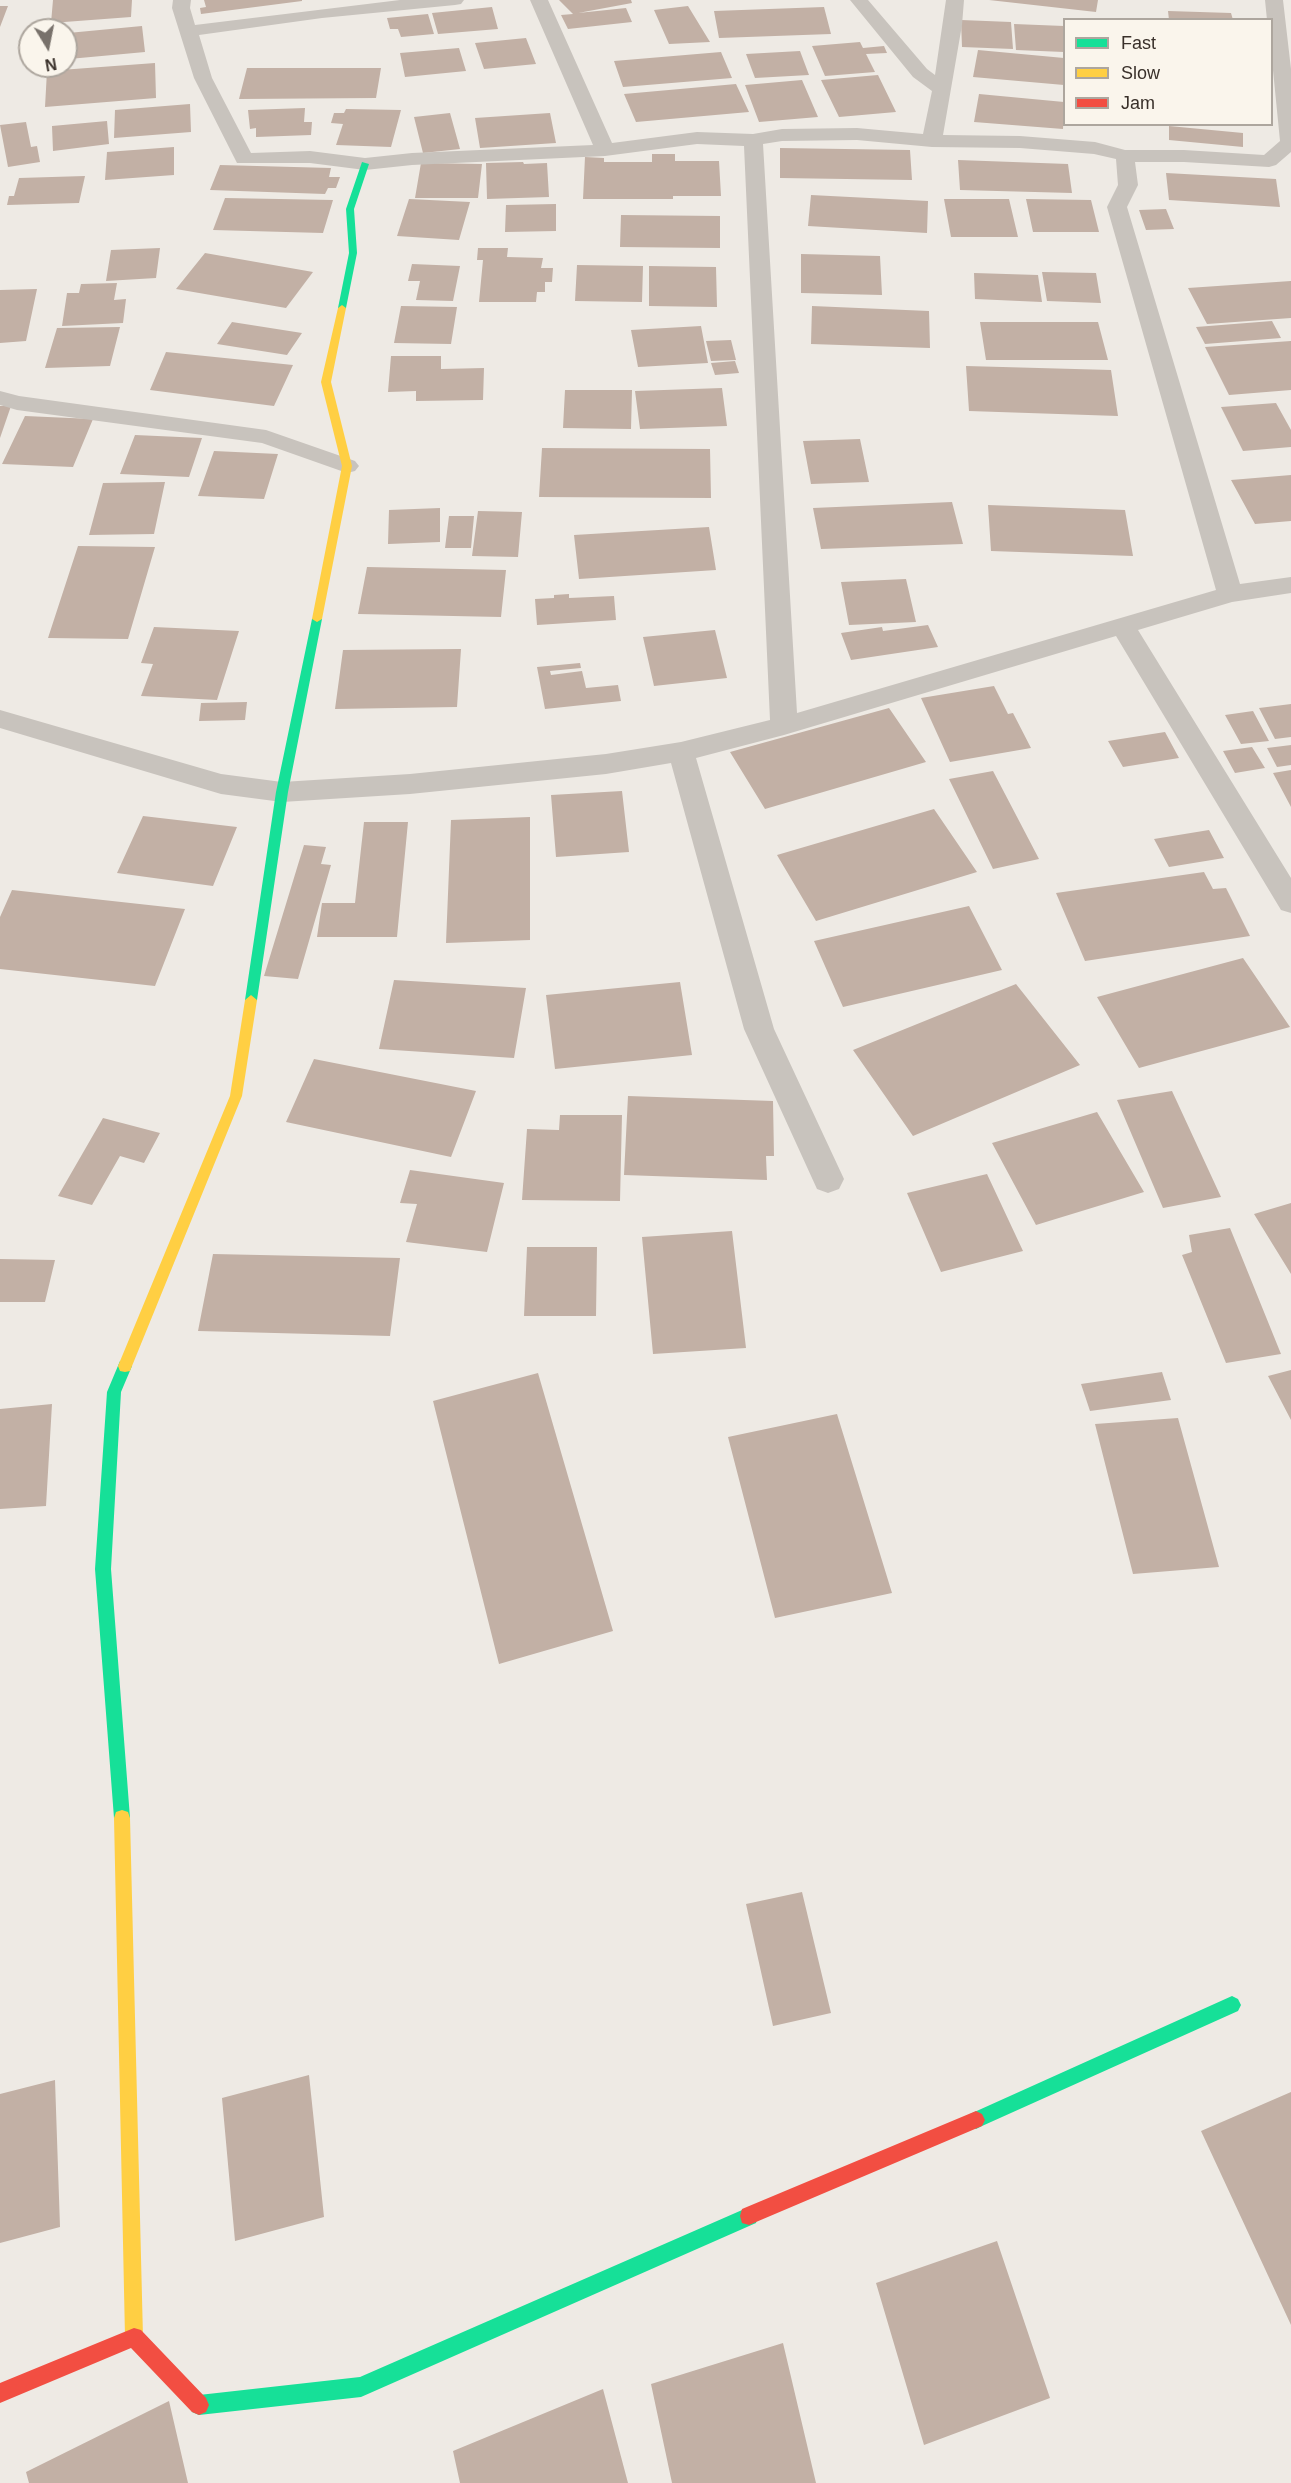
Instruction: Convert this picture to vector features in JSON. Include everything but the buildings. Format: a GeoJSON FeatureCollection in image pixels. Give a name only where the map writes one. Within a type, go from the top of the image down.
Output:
{"type":"FeatureCollection","features":[{"type":"Feature","properties":{"kind":"street"},"geometry":{"type":"LineString","coordinates":[[182,0],[181,8],[203,78],[244,159],[310,157],[365,164],[605,150],[697,138],[753,140],[782,135],[857,134],[932,141],[1020,142],[1073,146],[1095,148],[1125,156],[1269,160],[1290,143],[1274,0]]}},
{"type":"Feature","properties":{"kind":"street"},"geometry":{"type":"LineString","coordinates":[[188,31],[322,13],[454,0]]}},
{"type":"Feature","properties":{"kind":"street"},"geometry":{"type":"LineString","coordinates":[[539,0],[605,150]]}},
{"type":"Feature","properties":{"kind":"street"},"geometry":{"type":"LineString","coordinates":[[859,0],[920,73],[942,90]]}},
{"type":"Feature","properties":{"kind":"street"},"geometry":{"type":"LineString","coordinates":[[932,141],[953,25],[955,0]]}},
{"type":"Feature","properties":{"kind":"street"},"geometry":{"type":"LineString","coordinates":[[753,140],[784,726]]}},
{"type":"Feature","properties":{"kind":"street"},"geometry":{"type":"LineString","coordinates":[[1125,156],[1128,185],[1117,207],[1230,594]]}},
{"type":"Feature","properties":{"kind":"street"},"geometry":{"type":"LineString","coordinates":[[365,164],[350,209],[353,253],[326,382],[347,466],[282,792],[236,1096],[114,1392],[103,1569],[124,1848],[135,2337],[198,2405],[361,2386],[600,2280],[986,2115],[1232,2005]]}},
{"type":"Feature","properties":{"kind":"street"},"geometry":{"type":"LineString","coordinates":[[0,398],[17,403],[266,437],[347,466]]}},
{"type":"Feature","properties":{"kind":"street"},"geometry":{"type":"LineString","coordinates":[[0,719],[220,784],[282,792],[421,783],[606,764],[681,752],[784,726],[1230,594],[1291,585]]}},
{"type":"Feature","properties":{"kind":"street"},"geometry":{"type":"LineString","coordinates":[[1123,626],[1291,902]]}},
{"type":"Feature","properties":{"kind":"street"},"geometry":{"type":"LineString","coordinates":[[681,752],[759,1029],[828,1179]]}},
{"type":"Feature","properties":{"kind":"street"},"geometry":{"type":"LineString","coordinates":[[0,2393],[135,2337]]}},
{"type":"Feature","properties":{"kind":"traffic: fast"},"geometry":{"type":"LineString","coordinates":[[342,308],[353,253],[350,209],[365,164]]}},
{"type":"Feature","properties":{"kind":"traffic: fast"},"geometry":{"type":"LineString","coordinates":[[251,1000],[282,792],[317,619]]}},
{"type":"Feature","properties":{"kind":"traffic: fast"},"geometry":{"type":"LineString","coordinates":[[122,1818],[103,1569],[114,1392],[125,1366]]}},
{"type":"Feature","properties":{"kind":"traffic: fast"},"geometry":{"type":"LineString","coordinates":[[976,2120],[1232,2005]]}},
{"type":"Feature","properties":{"kind":"traffic: fast"},"geometry":{"type":"LineString","coordinates":[[199,2405],[361,2387],[749,2216]]}},
{"type":"Feature","properties":{"kind":"traffic: slow"},"geometry":{"type":"LineString","coordinates":[[317,619],[347,466],[326,382],[342,308]]}},
{"type":"Feature","properties":{"kind":"traffic: slow"},"geometry":{"type":"LineString","coordinates":[[125,1366],[236,1096],[251,1000]]}},
{"type":"Feature","properties":{"kind":"traffic: slow"},"geometry":{"type":"LineString","coordinates":[[122,1818],[134,2337]]}},
{"type":"Feature","properties":{"kind":"traffic: jam"},"geometry":{"type":"LineString","coordinates":[[749,2216],[976,2120]]}},
{"type":"Feature","properties":{"kind":"traffic: jam"},"geometry":{"type":"LineString","coordinates":[[0,2393],[134,2337],[199,2405]]}}]}
